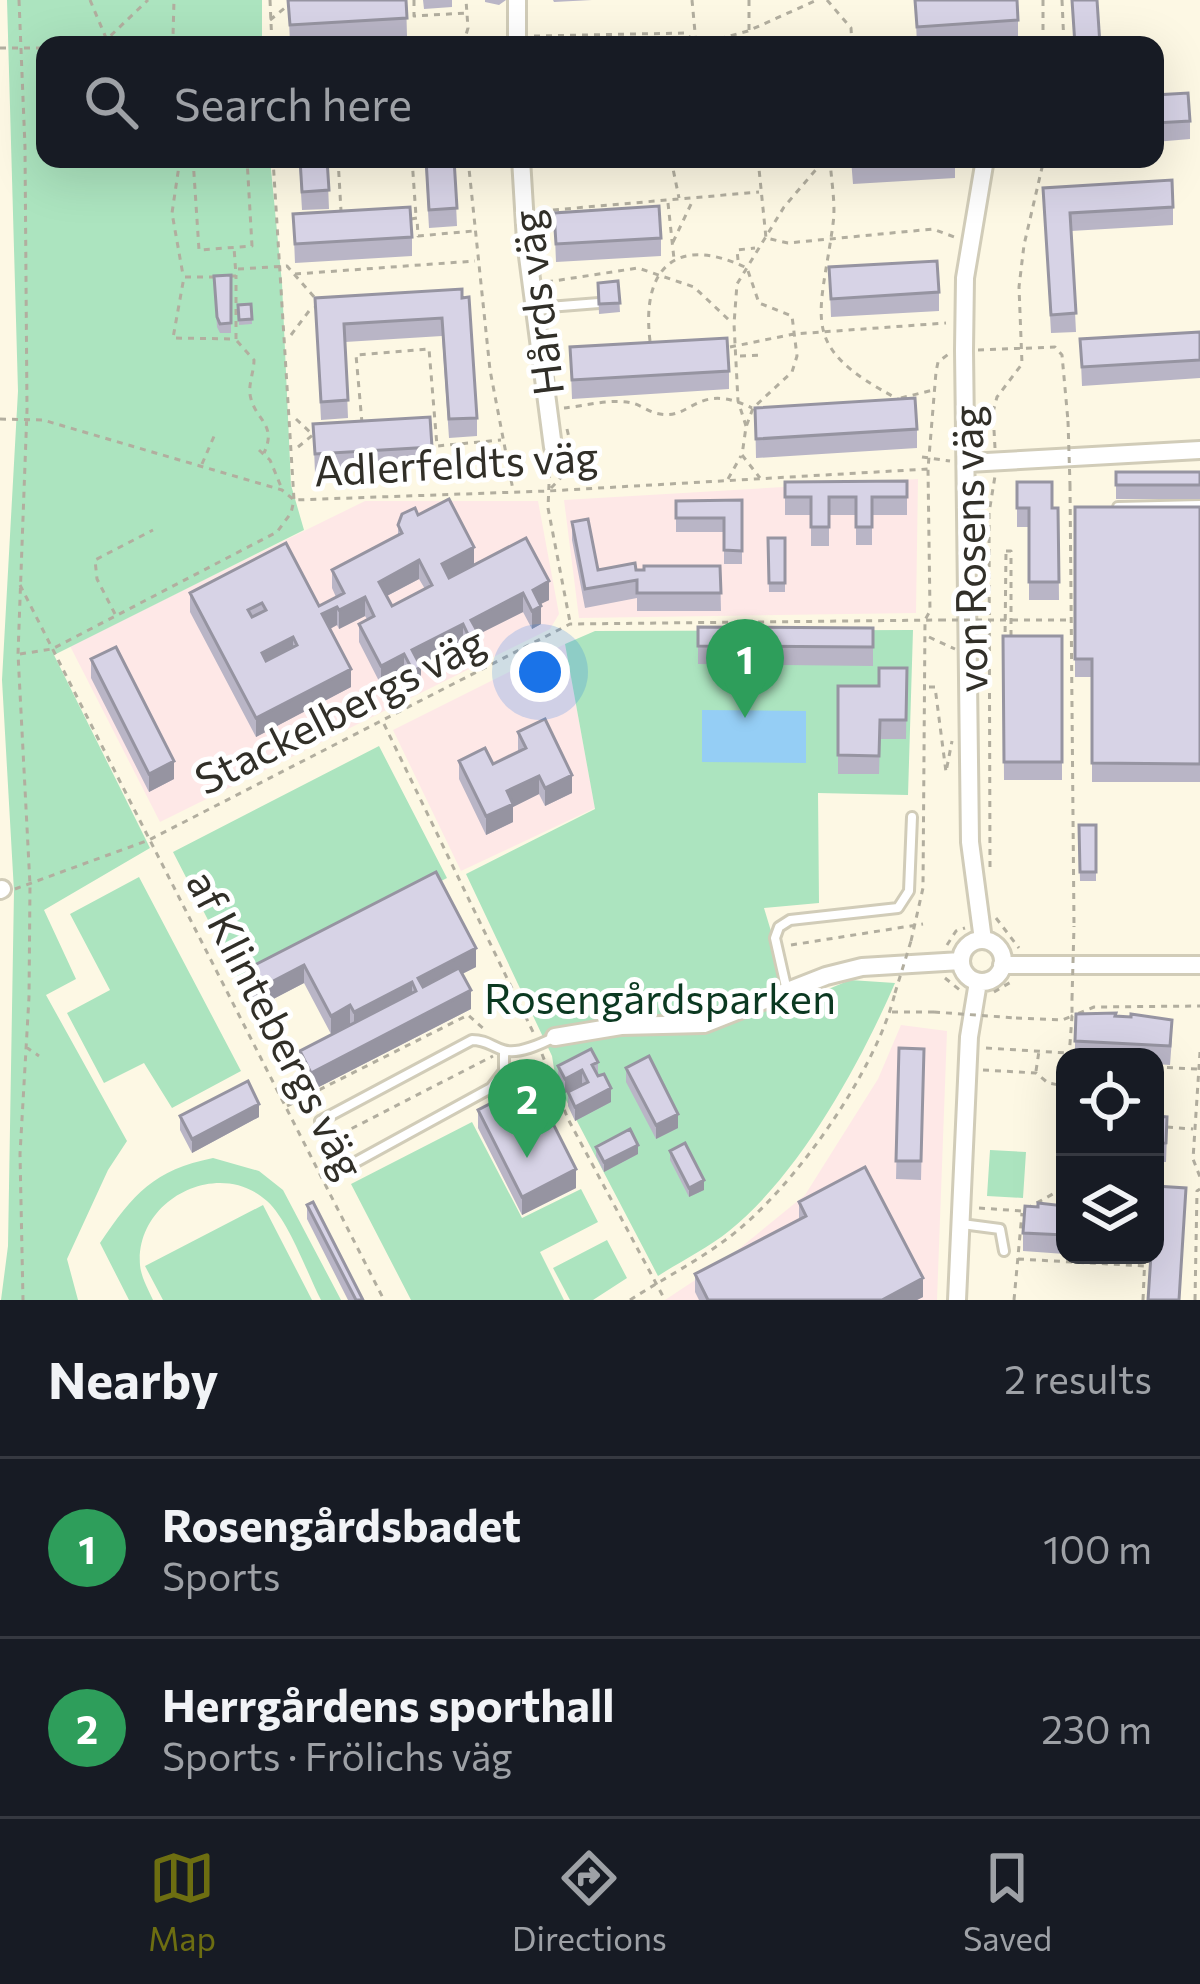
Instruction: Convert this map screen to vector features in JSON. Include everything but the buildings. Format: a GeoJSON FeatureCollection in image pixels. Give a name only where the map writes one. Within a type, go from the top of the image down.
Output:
{"type":"FeatureCollection","features":[{"type":"Feature","properties":{"kind":"street"},"geometry":{"type":"LineString","coordinates":[[517,0],[524,36]]}},
{"type":"Feature","properties":{"kind":"street","name":"Hårds väg"},"geometry":{"type":"LineString","coordinates":[[523,168],[540,278],[535,308],[556,409],[554,447]]}},
{"type":"Feature","properties":{"kind":"street","name":"von Rosens väg"},"geometry":{"type":"LineString","coordinates":[[983,168],[965,278],[970,842],[983,940]]}},
{"type":"Feature","properties":{"kind":"street"},"geometry":{"type":"LineString","coordinates":[[968,464],[1200,450]]}},
{"type":"Feature","properties":{"kind":"street"},"geometry":{"type":"LineString","coordinates":[[983,940],[996,946],[1002,965],[994,978],[978,982],[966,974],[961,961],[970,944],[983,940]]}},
{"type":"Feature","properties":{"kind":"street"},"geometry":{"type":"LineString","coordinates":[[543,1040],[621,1026],[704,1024],[862,967],[961,961]]}},
{"type":"Feature","properties":{"kind":"street"},"geometry":{"type":"LineString","coordinates":[[1002,965],[1200,965]]}},
{"type":"Feature","properties":{"kind":"street"},"geometry":{"type":"LineString","coordinates":[[957,1300],[969,1037],[978,982]]}},
{"type":"Feature","properties":{"kind":"lane"},"geometry":{"type":"LineString","coordinates":[[535,308],[598,303]]}},
{"type":"Feature","properties":{"kind":"lane"},"geometry":{"type":"LineString","coordinates":[[1109,507],[1200,506]]}},
{"type":"Feature","properties":{"kind":"lane"},"geometry":{"type":"LineString","coordinates":[[787,992],[777,947],[779,927],[790,920],[898,908],[909,891],[912,817]]}},
{"type":"Feature","properties":{"kind":"lane"},"geometry":{"type":"LineString","coordinates":[[472,1040],[504,1051],[504,1071],[491,1088],[343,1169],[320,1121],[472,1040]]}},
{"type":"Feature","properties":{"kind":"lane"},"geometry":{"type":"LineString","coordinates":[[504,1051],[543,1040]]}},
{"type":"Feature","properties":{"kind":"lane"},"geometry":{"type":"LineString","coordinates":[[964,1216],[1000,1229],[1004,1251]]}},
{"type":"Feature","properties":{"kind":"path"},"geometry":{"type":"LineString","coordinates":[[19,0],[26,147],[27,418],[18,654],[30,885],[20,1154],[22,1300]]}},
{"type":"Feature","properties":{"kind":"path"},"geometry":{"type":"LineString","coordinates":[[90,0],[104,36]]}},
{"type":"Feature","properties":{"kind":"path"},"geometry":{"type":"LineString","coordinates":[[114,36],[148,0]]}},
{"type":"Feature","properties":{"kind":"path"},"geometry":{"type":"LineString","coordinates":[[173,36],[174,0]]}},
{"type":"Feature","properties":{"kind":"path"},"geometry":{"type":"LineString","coordinates":[[270,0],[271,36]]}},
{"type":"Feature","properties":{"kind":"path"},"geometry":{"type":"LineString","coordinates":[[270,20],[291,3],[286,0]]}},
{"type":"Feature","properties":{"kind":"path"},"geometry":{"type":"LineString","coordinates":[[414,0],[414,16],[467,13]]}},
{"type":"Feature","properties":{"kind":"path"},"geometry":{"type":"LineString","coordinates":[[465,36],[466,0]]}},
{"type":"Feature","properties":{"kind":"path"},"geometry":{"type":"LineString","coordinates":[[692,0],[695,36]]}},
{"type":"Feature","properties":{"kind":"path"},"geometry":{"type":"LineString","coordinates":[[748,36],[749,0]]}},
{"type":"Feature","properties":{"kind":"path"},"geometry":{"type":"LineString","coordinates":[[827,0],[851,28],[851,36]]}},
{"type":"Feature","properties":{"kind":"path"},"geometry":{"type":"LineString","coordinates":[[1043,0],[1043,36]]}},
{"type":"Feature","properties":{"kind":"path"},"geometry":{"type":"LineString","coordinates":[[1062,0],[1064,36]]}},
{"type":"Feature","properties":{"kind":"path"},"geometry":{"type":"LineString","coordinates":[[729,36],[814,1]]}},
{"type":"Feature","properties":{"kind":"path"},"geometry":{"type":"LineString","coordinates":[[542,36],[688,36]]}},
{"type":"Feature","properties":{"kind":"path"},"geometry":{"type":"LineString","coordinates":[[0,48],[36,48]]}},
{"type":"Feature","properties":{"kind":"path"},"geometry":{"type":"LineString","coordinates":[[180,168],[172,213],[184,278],[173,338],[236,339]]}},
{"type":"Feature","properties":{"kind":"path"},"geometry":{"type":"LineString","coordinates":[[194,168],[199,250],[252,246],[248,168]]}},
{"type":"Feature","properties":{"kind":"path"},"geometry":{"type":"LineString","coordinates":[[18,654],[52,649],[277,532],[291,513],[294,500],[274,168]]}},
{"type":"Feature","properties":{"kind":"path"},"geometry":{"type":"LineString","coordinates":[[339,168],[342,222]]}},
{"type":"Feature","properties":{"kind":"path"},"geometry":{"type":"LineString","coordinates":[[413,168],[418,236],[473,230]]}},
{"type":"Feature","properties":{"kind":"path"},"geometry":{"type":"LineString","coordinates":[[469,168],[476,261],[513,490]]}},
{"type":"Feature","properties":{"kind":"path"},"geometry":{"type":"LineString","coordinates":[[673,168],[680,201]]}},
{"type":"Feature","properties":{"kind":"path"},"geometry":{"type":"LineString","coordinates":[[759,168],[766,238]]}},
{"type":"Feature","properties":{"kind":"path"},"geometry":{"type":"LineString","coordinates":[[746,426],[738,400],[737,284],[784,208],[819,168]]}},
{"type":"Feature","properties":{"kind":"path"},"geometry":{"type":"LineString","coordinates":[[828,168],[834,221],[821,293],[821,332],[853,374],[898,399]]}},
{"type":"Feature","properties":{"kind":"path"},"geometry":{"type":"LineString","coordinates":[[995,451],[992,412],[1007,380],[1022,364],[1019,287],[1042,168]]}},
{"type":"Feature","properties":{"kind":"path"},"geometry":{"type":"LineString","coordinates":[[531,212],[761,192]]}},
{"type":"Feature","properties":{"kind":"path"},"geometry":{"type":"LineString","coordinates":[[673,243],[693,200]]}},
{"type":"Feature","properties":{"kind":"path"},"geometry":{"type":"LineString","coordinates":[[668,201],[674,261]]}},
{"type":"Feature","properties":{"kind":"path"},"geometry":{"type":"LineString","coordinates":[[398,219],[417,218]]}},
{"type":"Feature","properties":{"kind":"path"},"geometry":{"type":"LineString","coordinates":[[278,225],[285,225]]}},
{"type":"Feature","properties":{"kind":"path"},"geometry":{"type":"LineString","coordinates":[[766,238],[788,243],[933,229],[961,239]]}},
{"type":"Feature","properties":{"kind":"path"},"geometry":{"type":"LineString","coordinates":[[234,248],[236,339],[254,360],[251,400],[265,420],[268,437],[262,451],[282,490]]}},
{"type":"Feature","properties":{"kind":"path"},"geometry":{"type":"LineString","coordinates":[[738,263],[737,250],[755,248]]}},
{"type":"Feature","properties":{"kind":"path"},"geometry":{"type":"LineString","coordinates":[[652,349],[646,307],[658,274],[674,261],[710,255],[738,263],[747,268],[759,302],[792,316],[797,356],[792,372],[754,408],[742,454],[728,479]]}},
{"type":"Feature","properties":{"kind":"path"},"geometry":{"type":"LineString","coordinates":[[295,274],[476,261]]}},
{"type":"Feature","properties":{"kind":"path"},"geometry":{"type":"LineString","coordinates":[[184,278],[280,265],[295,274],[322,306],[309,311],[291,335]]}},
{"type":"Feature","properties":{"kind":"path"},"geometry":{"type":"LineString","coordinates":[[540,278],[638,268],[694,286],[734,324]]}},
{"type":"Feature","properties":{"kind":"path"},"geometry":{"type":"LineString","coordinates":[[715,347],[794,334],[954,323]]}},
{"type":"Feature","properties":{"kind":"path"},"geometry":{"type":"LineString","coordinates":[[1021,349],[1055,347],[1062,355],[1068,421],[1074,926],[1070,1048]]}},
{"type":"Feature","properties":{"kind":"path"},"geometry":{"type":"LineString","coordinates":[[362,432],[356,356],[429,349],[437,446],[503,440]]}},
{"type":"Feature","properties":{"kind":"path"},"geometry":{"type":"LineString","coordinates":[[737,356],[762,355]]}},
{"type":"Feature","properties":{"kind":"path"},"geometry":{"type":"LineString","coordinates":[[881,402],[934,389]]}},
{"type":"Feature","properties":{"kind":"path"},"geometry":{"type":"LineString","coordinates":[[556,409],[627,401],[661,415],[680,412],[693,401],[721,397],[754,408]]}},
{"type":"Feature","properties":{"kind":"path","name":"Adlerfeldts väg"},"geometry":{"type":"LineString","coordinates":[[0,419],[27,418],[282,490],[294,500],[576,490],[928,469],[930,611],[925,620]]}},
{"type":"Feature","properties":{"kind":"path"},"geometry":{"type":"LineString","coordinates":[[296,419],[312,434]]}},
{"type":"Feature","properties":{"kind":"path"},"geometry":{"type":"LineString","coordinates":[[298,447],[312,434],[329,433]]}},
{"type":"Feature","properties":{"kind":"path"},"geometry":{"type":"LineString","coordinates":[[201,466],[215,434]]}},
{"type":"Feature","properties":{"kind":"path"},"geometry":{"type":"LineString","coordinates":[[554,447],[547,470],[548,508],[570,624]]}},
{"type":"Feature","properties":{"kind":"path"},"geometry":{"type":"LineString","coordinates":[[742,454],[760,478]]}},
{"type":"Feature","properties":{"kind":"path"},"geometry":{"type":"LineString","coordinates":[[922,457],[968,464]]}},
{"type":"Feature","properties":{"kind":"path"},"geometry":{"type":"LineString","coordinates":[[548,490],[562,482],[574,463]]}},
{"type":"Feature","properties":{"kind":"path"},"geometry":{"type":"LineString","coordinates":[[575,480],[576,490]]}},
{"type":"Feature","properties":{"kind":"path"},"geometry":{"type":"LineString","coordinates":[[990,872],[992,500]]}},
{"type":"Feature","properties":{"kind":"path"},"geometry":{"type":"LineString","coordinates":[[116,615],[97,579],[95,560],[153,530]]}},
{"type":"Feature","properties":{"kind":"path"},"geometry":{"type":"LineString","coordinates":[[1006,551],[1011,551],[1008,620],[1011,640],[1006,640],[1005,612],[1006,551]]}},
{"type":"Feature","properties":{"kind":"path","name":"af Klintebergs väg"},"geometry":{"type":"LineString","coordinates":[[19,583],[384,1300]]}},
{"type":"Feature","properties":{"kind":"path"},"geometry":{"type":"LineString","coordinates":[[630,1300],[725,1241],[779,1192],[831,1120],[890,1012],[919,925],[923,888],[925,620]]}},
{"type":"Feature","properties":{"kind":"path"},"geometry":{"type":"LineString","coordinates":[[989,620],[1008,620]]}},
{"type":"Feature","properties":{"kind":"path","name":"Stackelbergs väg"},"geometry":{"type":"LineString","coordinates":[[1,890],[30,885],[149,840],[570,624],[1069,620]]}},
{"type":"Feature","properties":{"kind":"path"},"geometry":{"type":"LineString","coordinates":[[929,637],[953,649]]}},
{"type":"Feature","properties":{"kind":"path"},"geometry":{"type":"LineString","coordinates":[[929,687],[935,687],[946,772],[953,733]]}},
{"type":"Feature","properties":{"kind":"path"},"geometry":{"type":"LineString","coordinates":[[383,722],[543,1040],[553,1088],[665,1300]]}},
{"type":"Feature","properties":{"kind":"path"},"geometry":{"type":"LineString","coordinates":[[994,910],[999,920]]}},
{"type":"Feature","properties":{"kind":"path"},"geometry":{"type":"LineString","coordinates":[[777,947],[919,925]]}},
{"type":"Feature","properties":{"kind":"path"},"geometry":{"type":"LineString","coordinates":[[890,1012],[1062,1020],[1094,1007],[1200,1006]]}},
{"type":"Feature","properties":{"kind":"path"},"geometry":{"type":"LineString","coordinates":[[285,1106],[468,1015],[496,1035]]}},
{"type":"Feature","properties":{"kind":"path"},"geometry":{"type":"LineString","coordinates":[[526,1041],[543,1040]]}},
{"type":"Feature","properties":{"kind":"path"},"geometry":{"type":"LineString","coordinates":[[24,1046],[39,1056]]}},
{"type":"Feature","properties":{"kind":"path"},"geometry":{"type":"LineString","coordinates":[[978,1048],[1056,1054]]}},
{"type":"Feature","properties":{"kind":"path"},"geometry":{"type":"LineString","coordinates":[[308,1151],[504,1051]]}},
{"type":"Feature","properties":{"kind":"path"},"geometry":{"type":"LineString","coordinates":[[1036,1073],[1039,1052]]}},
{"type":"Feature","properties":{"kind":"path"},"geometry":{"type":"LineString","coordinates":[[1200,1052],[1193,1159],[1200,1177]]}},
{"type":"Feature","properties":{"kind":"path"},"geometry":{"type":"LineString","coordinates":[[1164,1067],[1199,1069]]}},
{"type":"Feature","properties":{"kind":"path"},"geometry":{"type":"LineString","coordinates":[[976,1069],[1036,1073],[1056,1084]]}},
{"type":"Feature","properties":{"kind":"path"},"geometry":{"type":"LineString","coordinates":[[1164,1127],[1195,1129]]}},
{"type":"Feature","properties":{"kind":"path"},"geometry":{"type":"LineString","coordinates":[[1195,1300],[1196,1191],[1200,1189]]}},
{"type":"Feature","properties":{"kind":"path"},"geometry":{"type":"LineString","coordinates":[[964,1216],[1022,1211],[1056,1193]]}},
{"type":"Feature","properties":{"kind":"path"},"geometry":{"type":"LineString","coordinates":[[1014,1300],[1022,1211]]}},
{"type":"Feature","properties":{"kind":"path"},"geometry":{"type":"LineString","coordinates":[[1018,1259],[1145,1267],[1143,1300]]}},
{"type":"Feature","properties":{"kind":"shaded area"},"geometry":{"type":"Polygon","coordinates":[[[918,479],[916,613],[579,618],[564,500],[918,479]]]}},
{"type":"Feature","properties":{"kind":"shaded area"},"geometry":{"type":"Polygon","coordinates":[[[365,501],[538,501],[559,614],[550,629],[160,822],[70,646],[365,501]]]}},
{"type":"Feature","properties":{"kind":"shaded area"},"geometry":{"type":"Polygon","coordinates":[[[565,644],[595,808],[461,871],[393,730],[565,644]]]}},
{"type":"Feature","properties":{"kind":"shaded area"},"geometry":{"type":"Polygon","coordinates":[[[901,1025],[947,1031],[937,1300],[665,1300],[724,1261],[805,1195],[878,1079],[901,1025]]]}},
{"type":"Feature","properties":{"kind":"green space"},"geometry":{"type":"Polygon","coordinates":[[[7,0],[262,0],[262,36],[36,36],[36,168],[271,168],[282,283],[291,485],[304,530],[54,655],[150,848],[44,910],[76,979],[46,995],[127,1141],[108,1170],[67,1259],[78,1300],[1,1300],[8,1246],[14,891],[2,680],[18,391],[7,0]]]}},
{"type":"Feature","properties":{"kind":"green space","name":"Rosengårdsparken"},"geometry":{"type":"Polygon","coordinates":[[[913,630],[908,795],[818,793],[819,903],[764,908],[793,1004],[850,980],[895,983],[846,1082],[780,1180],[729,1231],[658,1276],[556,1081],[552,1056],[466,874],[595,809],[565,644],[595,631],[913,630]]]}},
{"type":"Feature","properties":{"kind":"green space"},"geometry":{"type":"Polygon","coordinates":[[[379,746],[447,878],[241,984],[173,852],[379,746]]]}},
{"type":"Feature","properties":{"kind":"green space"},"geometry":{"type":"Polygon","coordinates":[[[139,877],[241,1071],[172,1108],[144,1063],[104,1083],[67,1013],[110,990],[70,914],[139,877]]]}},
{"type":"Feature","properties":{"kind":"green space"},"geometry":{"type":"Polygon","coordinates":[[[472,1122],[522,1218],[581,1189],[598,1222],[540,1252],[564,1300],[411,1300],[351,1184],[472,1122]]]}},
{"type":"Feature","properties":{"kind":"green space"},"geometry":{"type":"Polygon","coordinates":[[[990,1150],[1026,1152],[1023,1198],[987,1196],[990,1150]]]}},
{"type":"Feature","properties":{"kind":"green space"},"geometry":{"type":"Polygon","coordinates":[[[213,1158],[259,1171],[283,1190],[341,1300],[321,1300],[290,1234],[267,1201],[247,1188],[226,1183],[183,1192],[151,1221],[142,1242],[140,1265],[153,1300],[129,1300],[100,1243],[147,1186],[175,1169],[213,1158]]]}},
{"type":"Feature","properties":{"kind":"green space"},"geometry":{"type":"Polygon","coordinates":[[[263,1205],[312,1300],[163,1300],[145,1266],[263,1205]]]}},
{"type":"Feature","properties":{"kind":"green space"},"geometry":{"type":"Polygon","coordinates":[[[607,1240],[627,1278],[593,1300],[570,1300],[553,1268],[607,1240]]]}},
{"type":"Feature","properties":{"kind":"water"},"geometry":{"type":"Polygon","coordinates":[[[702,710],[806,711],[806,763],[702,762],[702,710]]]}},
{"type":"Feature","properties":{"kind":"place","name":"Rosengårdsbadet"},"geometry":{"type":"Point","coordinates":[745,718]}},
{"type":"Feature","properties":{"kind":"place","name":"Herrgårdens sporthall"},"geometry":{"type":"Point","coordinates":[527,1158]}}]}
